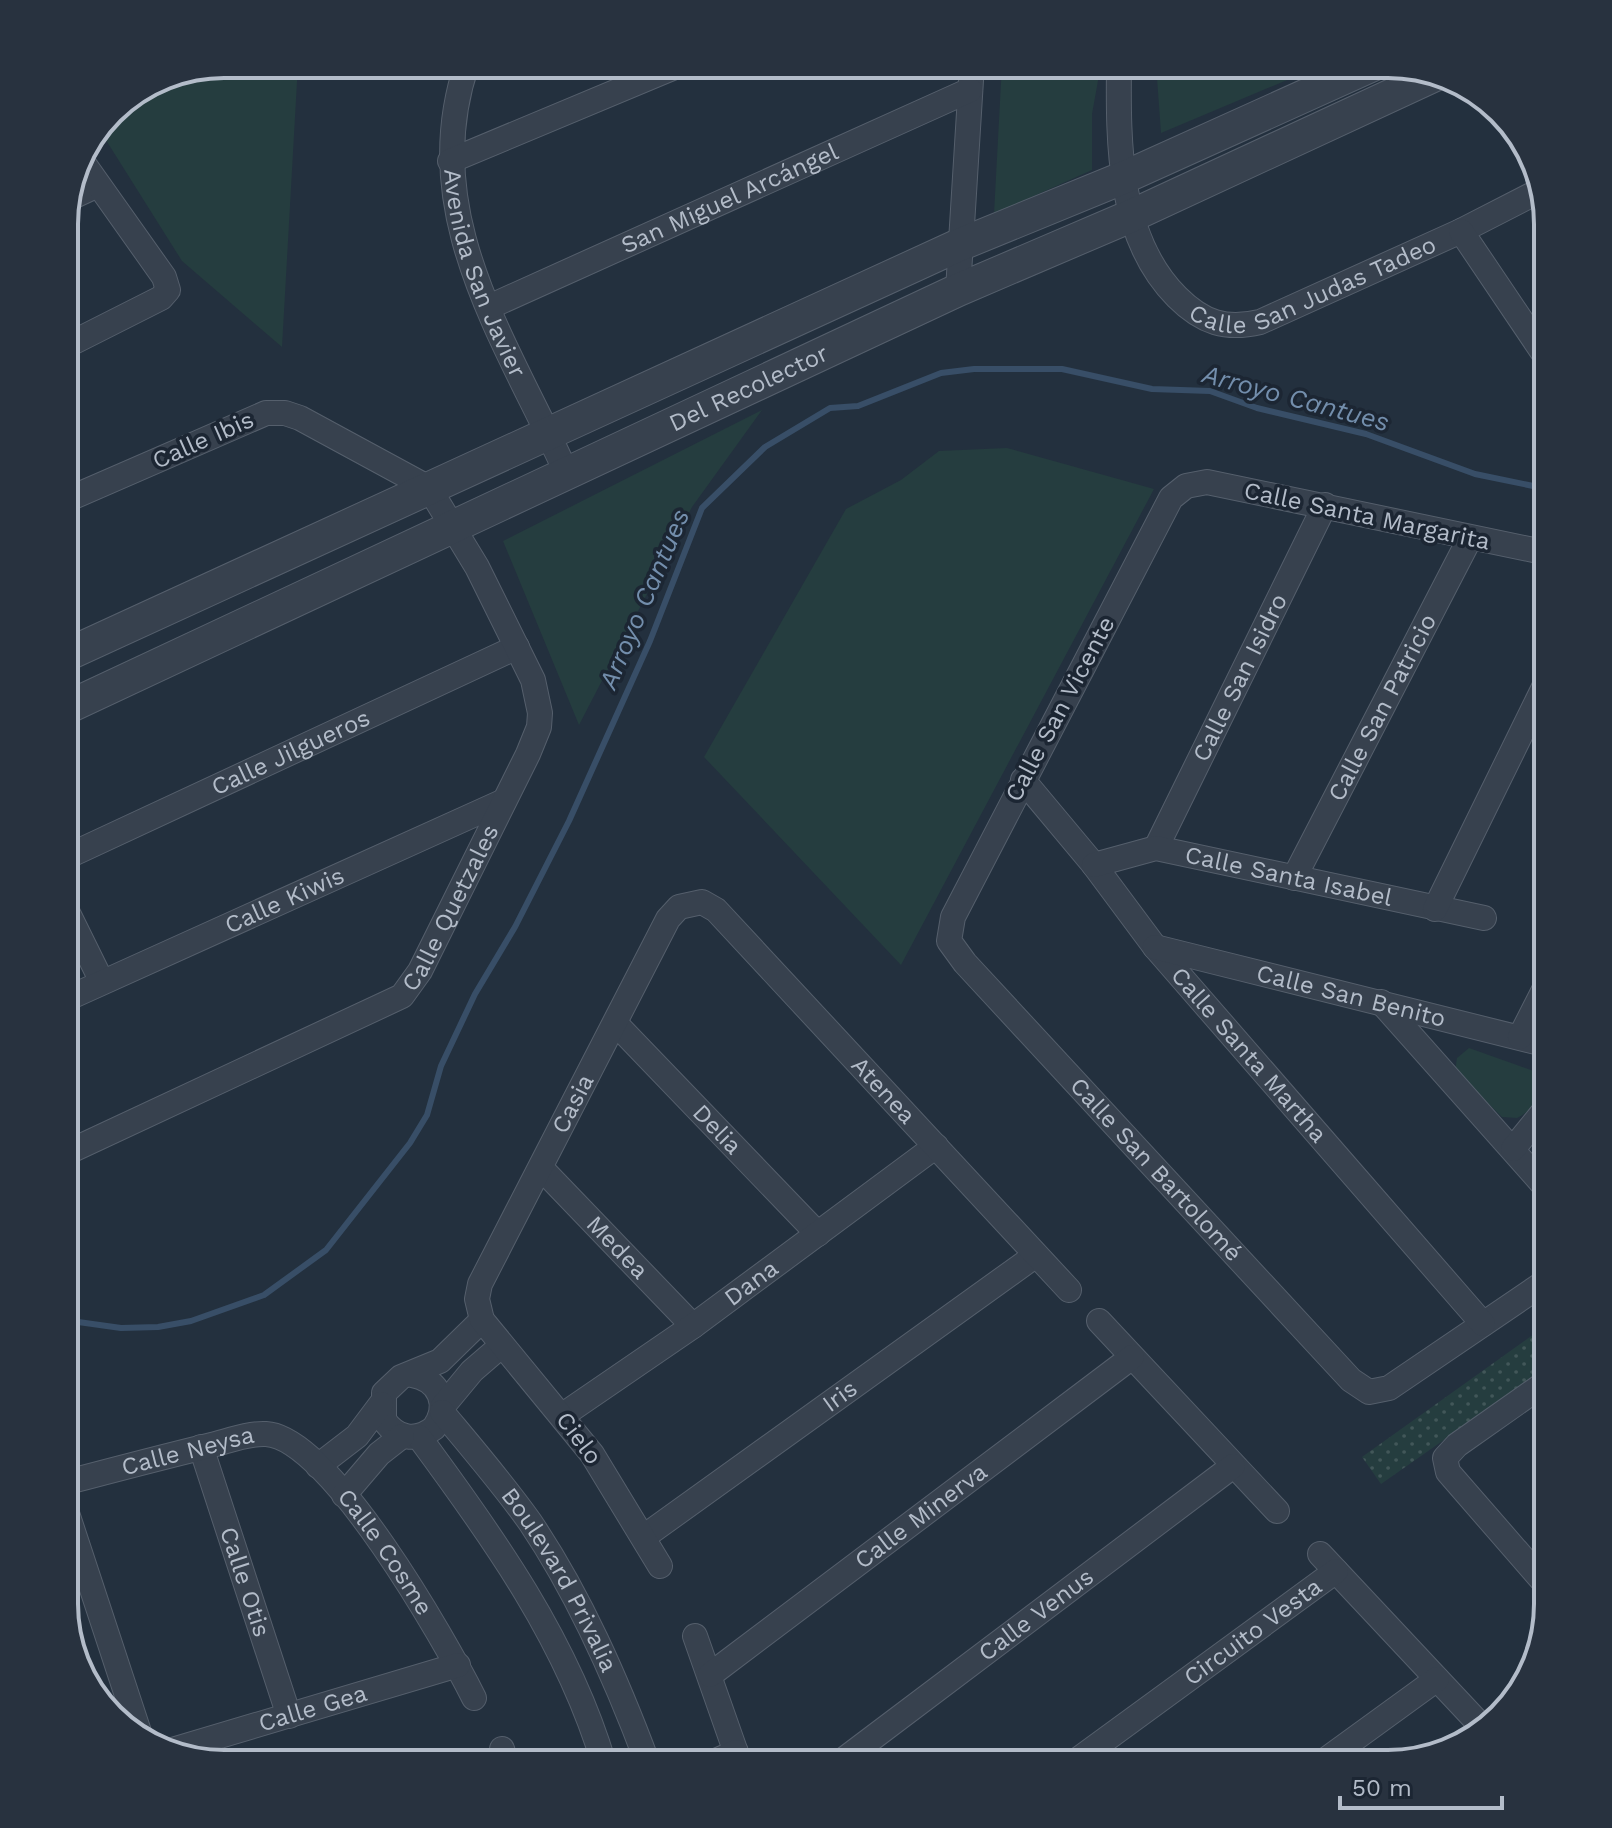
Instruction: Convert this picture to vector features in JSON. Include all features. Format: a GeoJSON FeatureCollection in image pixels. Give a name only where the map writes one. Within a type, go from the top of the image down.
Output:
{"type":"FeatureCollection","features":[{"type":"Feature","properties":{"kind":"street","name":"Avenida San Javier"},"geometry":{"type":"LineString","coordinates":[[463,78],[450,126],[450,161],[458,227],[489,307],[566,472]]}},
{"type":"Feature","properties":{"kind":"street"},"geometry":{"type":"LineString","coordinates":[[450,161],[649,78]]}},
{"type":"Feature","properties":{"kind":"street"},"geometry":{"type":"LineString","coordinates":[[958,290],[971,78]]}},
{"type":"Feature","properties":{"kind":"street","name":"Calle San Judas Tadeo"},"geometry":{"type":"LineString","coordinates":[[1119,78],[1118,108],[1125,177],[1139,243],[1169,289],[1191,311],[1226,327],[1260,322],[1461,231],[1531,195]]}},
{"type":"Feature","properties":{"kind":"street","name":"Del Recolector"},"geometry":{"type":"LineString","coordinates":[[78,650],[547,431],[959,245],[1125,177],[1344,78]]}},
{"type":"Feature","properties":{"kind":"street","name":"Del Recolector"},"geometry":{"type":"LineString","coordinates":[[78,702],[958,290],[1131,216],[1420,82]]}},
{"type":"Feature","properties":{"kind":"street","name":"San Miguel Arcángel"},"geometry":{"type":"LineString","coordinates":[[489,307],[970,90]]}},
{"type":"Feature","properties":{"kind":"street"},"geometry":{"type":"LineString","coordinates":[[78,340],[161,298],[168,284],[88,171]]}},
{"type":"Feature","properties":{"kind":"street"},"geometry":{"type":"LineString","coordinates":[[82,193],[98,185]]}},
{"type":"Feature","properties":{"kind":"street"},"geometry":{"type":"LineString","coordinates":[[1461,231],[1534,339]]}},
{"type":"Feature","properties":{"kind":"street","name":"Calle Ibis"},"geometry":{"type":"LineString","coordinates":[[78,495],[253,417],[275,412],[300,418],[429,488],[453,525]]}},
{"type":"Feature","properties":{"kind":"street","name":"Calle Santa Margarita"},"geometry":{"type":"LineString","coordinates":[[1186,486],[1207,482],[1534,550]]}},
{"type":"Feature","properties":{"kind":"street","name":"Calle San Vicente"},"geometry":{"type":"LineString","coordinates":[[949,941],[953,917],[1023,780],[1171,498],[1186,486]]}},
{"type":"Feature","properties":{"kind":"street","name":"Calle San Isidro"},"geometry":{"type":"LineString","coordinates":[[1156,848],[1325,505]]}},
{"type":"Feature","properties":{"kind":"street","name":"Calle Quetzales"},"geometry":{"type":"LineString","coordinates":[[78,1147],[402,996],[420,971],[539,727],[539,698],[517,647],[453,525]]}},
{"type":"Feature","properties":{"kind":"street","name":"Calle San Patricio"},"geometry":{"type":"LineString","coordinates":[[1294,878],[1470,538]]}},
{"type":"Feature","properties":{"kind":"street","name":"Calle Jilgueros"},"geometry":{"type":"LineString","coordinates":[[78,851],[517,647]]}},
{"type":"Feature","properties":{"kind":"street"},"geometry":{"type":"LineString","coordinates":[[1435,909],[1534,707]]}},
{"type":"Feature","properties":{"kind":"street","name":"Calle Santa Martha"},"geometry":{"type":"LineString","coordinates":[[1023,780],[1094,865],[1155,947],[1483,1324]]}},
{"type":"Feature","properties":{"kind":"street","name":"Calle Kiwis"},"geometry":{"type":"LineString","coordinates":[[78,993],[504,801]]}},
{"type":"Feature","properties":{"kind":"street","name":"Calle Santa Isabel"},"geometry":{"type":"LineString","coordinates":[[1094,865],[1156,848],[1484,918]]}},
{"type":"Feature","properties":{"kind":"street","name":"Casia"},"geometry":{"type":"LineString","coordinates":[[482,1320],[477,1309],[480,1284],[668,919],[679,907],[692,902]]}},
{"type":"Feature","properties":{"kind":"street","name":"Atenea"},"geometry":{"type":"LineString","coordinates":[[692,902],[702,902],[716,910],[1069,1290]]}},
{"type":"Feature","properties":{"kind":"street"},"geometry":{"type":"LineString","coordinates":[[78,933],[102,982]]}},
{"type":"Feature","properties":{"kind":"street","name":"Calle San Bartolomé"},"geometry":{"type":"LineString","coordinates":[[949,941],[965,963],[1351,1380],[1369,1392],[1389,1388],[1483,1324]]}},
{"type":"Feature","properties":{"kind":"street","name":"Calle San Benito"},"geometry":{"type":"LineString","coordinates":[[1155,947],[1534,1041]]}},
{"type":"Feature","properties":{"kind":"street"},"geometry":{"type":"LineString","coordinates":[[1381,1002],[1534,1174]]}},
{"type":"Feature","properties":{"kind":"street"},"geometry":{"type":"LineString","coordinates":[[1520,1037],[1534,1010]]}},
{"type":"Feature","properties":{"kind":"street","name":"Delia"},"geometry":{"type":"LineString","coordinates":[[616,1024],[818,1234]]}},
{"type":"Feature","properties":{"kind":"street"},"geometry":{"type":"LineString","coordinates":[[1513,1149],[1534,1123]]}},
{"type":"Feature","properties":{"kind":"street","name":"Dana"},"geometry":{"type":"LineString","coordinates":[[563,1415],[693,1326],[936,1146]]}},
{"type":"Feature","properties":{"kind":"street","name":"Medea"},"geometry":{"type":"LineString","coordinates":[[541,1168],[693,1326]]}},
{"type":"Feature","properties":{"kind":"street","name":"Iris"},"geometry":{"type":"LineString","coordinates":[[645,1536],[1036,1255]]}},
{"type":"Feature","properties":{"kind":"street"},"geometry":{"type":"LineString","coordinates":[[1483,1324],[1534,1289]]}},
{"type":"Feature","properties":{"kind":"street"},"geometry":{"type":"LineString","coordinates":[[318,1466],[357,1436],[381,1404],[391,1384],[440,1361],[482,1320]]}},
{"type":"Feature","properties":{"kind":"street","name":"Cielo"},"geometry":{"type":"LineString","coordinates":[[482,1320],[501,1346],[563,1415],[606,1474],[660,1566]]}},
{"type":"Feature","properties":{"kind":"street"},"geometry":{"type":"LineString","coordinates":[[1099,1321],[1277,1511]]}},
{"type":"Feature","properties":{"kind":"street"},"geometry":{"type":"LineString","coordinates":[[344,1495],[379,1454],[410,1436],[434,1428],[442,1409],[472,1371],[501,1346]]}},
{"type":"Feature","properties":{"kind":"street","name":"Calle Minerva"},"geometry":{"type":"LineString","coordinates":[[710,1675],[1132,1357]]}},
{"type":"Feature","properties":{"kind":"street"},"geometry":{"type":"LineString","coordinates":[[412,1375],[422,1377],[437,1388],[442,1409]]}},
{"type":"Feature","properties":{"kind":"street"},"geometry":{"type":"LineString","coordinates":[[1534,1391],[1457,1445],[1445,1458],[1448,1472],[1534,1572]]}},
{"type":"Feature","properties":{"kind":"street"},"geometry":{"type":"LineString","coordinates":[[381,1404],[384,1420],[410,1436]]}},
{"type":"Feature","properties":{"kind":"street","name":"Boulevard Privalia"},"geometry":{"type":"LineString","coordinates":[[442,1409],[505,1488],[553,1561],[612,1676],[642,1750]]}},
{"type":"Feature","properties":{"kind":"street","name":"Calle Cosme"},"geometry":{"type":"LineString","coordinates":[[266,1434],[286,1439],[318,1466],[344,1495],[416,1594],[474,1698]]}},
{"type":"Feature","properties":{"kind":"street","name":"Calle Neysa"},"geometry":{"type":"LineString","coordinates":[[78,1479],[201,1447],[266,1434]]}},
{"type":"Feature","properties":{"kind":"street","name":"Boulevard Privalia"},"geometry":{"type":"LineString","coordinates":[[410,1436],[475,1512],[521,1583],[579,1698],[599,1750]]}},
{"type":"Feature","properties":{"kind":"street","name":"Calle Otis"},"geometry":{"type":"LineString","coordinates":[[201,1447],[289,1716]]}},
{"type":"Feature","properties":{"kind":"street","name":"Calle Venus"},"geometry":{"type":"LineString","coordinates":[[857,1750],[1233,1466]]}},
{"type":"Feature","properties":{"kind":"street"},"geometry":{"type":"LineString","coordinates":[[78,1547],[135,1719]]}},
{"type":"Feature","properties":{"kind":"street"},"geometry":{"type":"LineString","coordinates":[[1528,1565],[1534,1560]]}},
{"type":"Feature","properties":{"kind":"street","name":"Circuito Vesta"},"geometry":{"type":"LineString","coordinates":[[1090,1750],[1328,1563],[1476,1721]]}},
{"type":"Feature","properties":{"kind":"street"},"geometry":{"type":"LineString","coordinates":[[695,1636],[735,1750]]}},
{"type":"Feature","properties":{"kind":"street","name":"Calle Gea"},"geometry":{"type":"LineString","coordinates":[[189,1745],[458,1665]]}},
{"type":"Feature","properties":{"kind":"street"},"geometry":{"type":"LineString","coordinates":[[1339,1750],[1437,1679]]}},
{"type":"Feature","properties":{"kind":"green space"},"geometry":{"type":"Polygon","coordinates":[[[224,78],[297,78],[282,347],[182,261],[105,139],[108,135],[143,103],[186,83],[224,78]]]}},
{"type":"Feature","properties":{"kind":"green space"},"geometry":{"type":"Polygon","coordinates":[[[1001,78],[1098,78],[1092,114],[1092,170],[994,214],[1001,78]]]}},
{"type":"Feature","properties":{"kind":"green space"},"geometry":{"type":"Polygon","coordinates":[[[1157,78],[1292,78],[1161,133],[1157,78]]]}},
{"type":"Feature","properties":{"kind":"green space"},"geometry":{"type":"Polygon","coordinates":[[[762,410],[692,507],[579,725],[503,541],[762,410]]]}},
{"type":"Feature","properties":{"kind":"green space"},"geometry":{"type":"Polygon","coordinates":[[[1007,448],[1154,489],[901,965],[704,757],[846,509],[901,480],[939,451],[1007,448]]]}},
{"type":"Feature","properties":{"kind":"green space"},"geometry":{"type":"Polygon","coordinates":[[[1469,1048],[1534,1071],[1534,1105],[1517,1118],[1502,1117],[1455,1071],[1457,1058],[1469,1048]]]}},
{"type":"Feature","properties":{"kind":"green space"},"geometry":{"type":"Polygon","coordinates":[[[1534,1334],[1534,1377],[1381,1484],[1362,1457],[1534,1334]]]}},
{"type":"Feature","properties":{"kind":"waterway","name":"Arroyo Cantues"},"geometry":{"type":"LineString","coordinates":[[78,1322],[121,1328],[158,1327],[191,1321],[264,1295],[326,1250],[410,1143],[427,1115],[441,1066],[475,994],[515,927],[569,821],[650,641],[702,508],[765,447],[830,408],[858,406],[941,373],[974,369],[1062,369],[1152,389],[1210,391],[1257,408],[1366,434],[1475,474],[1534,486]]}}]}
